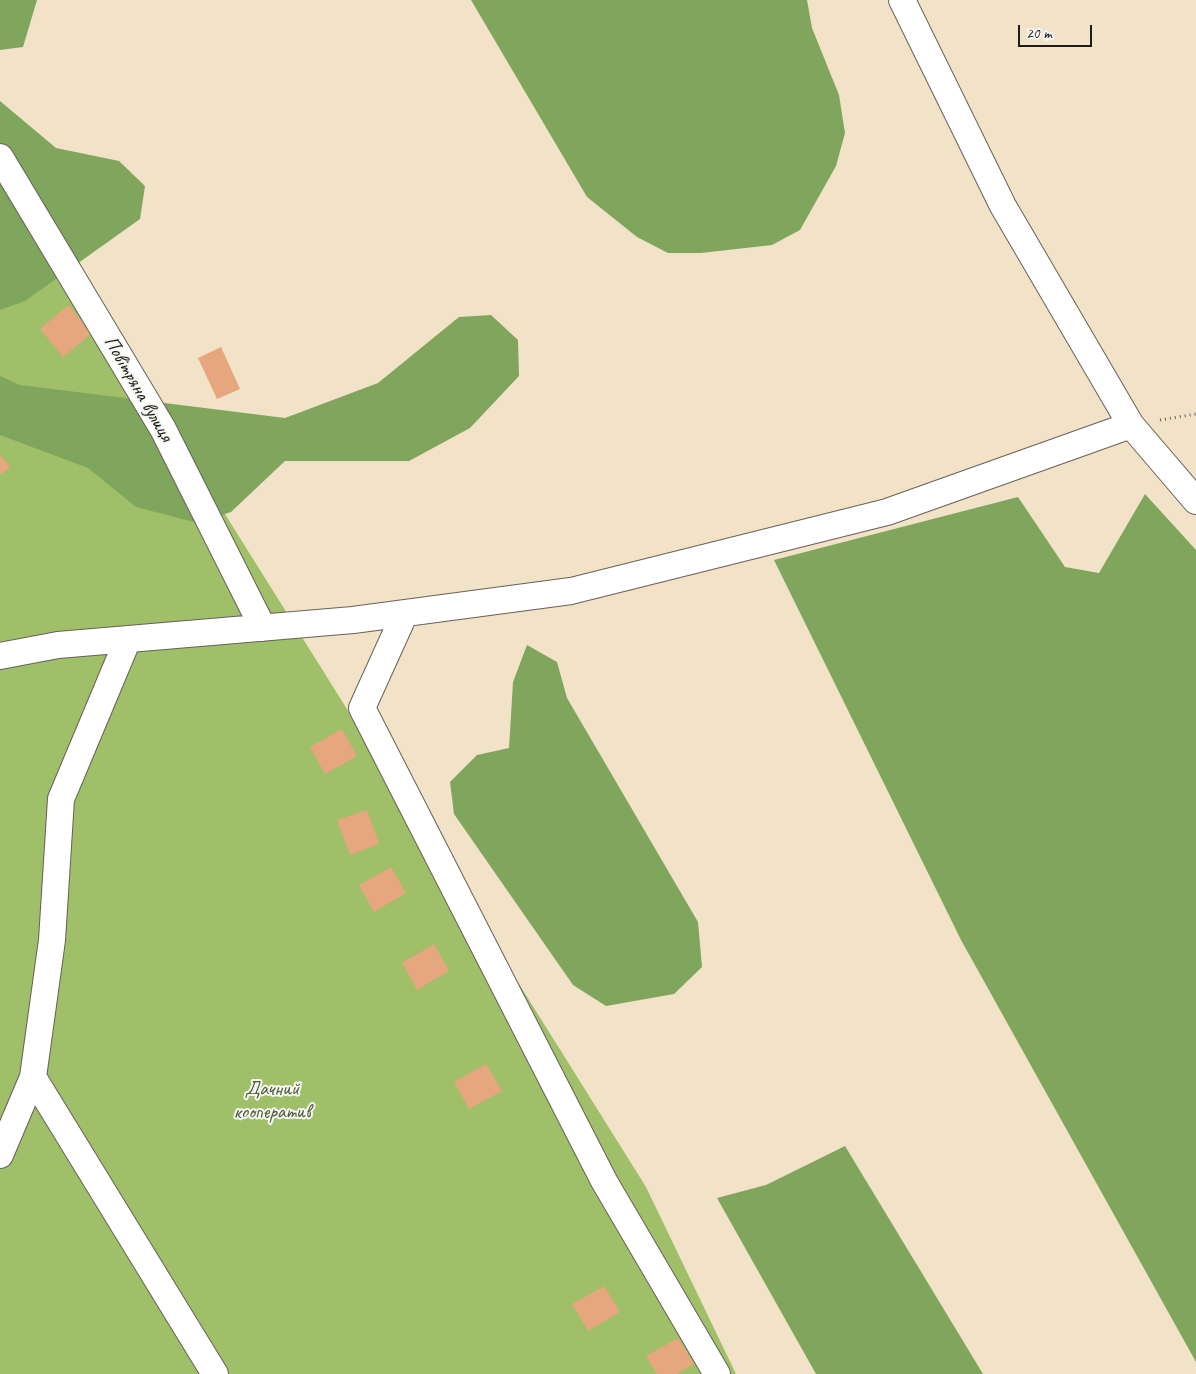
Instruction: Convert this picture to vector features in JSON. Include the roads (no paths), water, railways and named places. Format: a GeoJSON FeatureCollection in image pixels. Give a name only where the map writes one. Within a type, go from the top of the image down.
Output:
{"type":"FeatureCollection","features":[{"type":"Feature","properties":{"kind":"street"},"geometry":{"type":"LineString","coordinates":[[902,0],[1003,206],[1131,424],[1196,501]]}},
{"type":"Feature","properties":{"kind":"street","name":"Повітряна вулиця"},"geometry":{"type":"LineString","coordinates":[[0,158],[163,429],[263,628]]}},
{"type":"Feature","properties":{"kind":"street"},"geometry":{"type":"LineString","coordinates":[[0,656],[58,645],[353,620],[571,591],[887,512],[1131,424]]}},
{"type":"Feature","properties":{"kind":"street"},"geometry":{"type":"LineString","coordinates":[[405,613],[362,708],[604,1181],[717,1374]]}},
{"type":"Feature","properties":{"kind":"street"},"geometry":{"type":"LineString","coordinates":[[0,1155],[33,1077],[52,940],[61,799],[128,639]]}},
{"type":"Feature","properties":{"kind":"street"},"geometry":{"type":"LineString","coordinates":[[33,1077],[215,1374]]}},
{"type":"Feature","properties":{"kind":"park label","name":"Дачний кооператив"},"geometry":{"type":"Point","coordinates":[272,1102]}}]}
